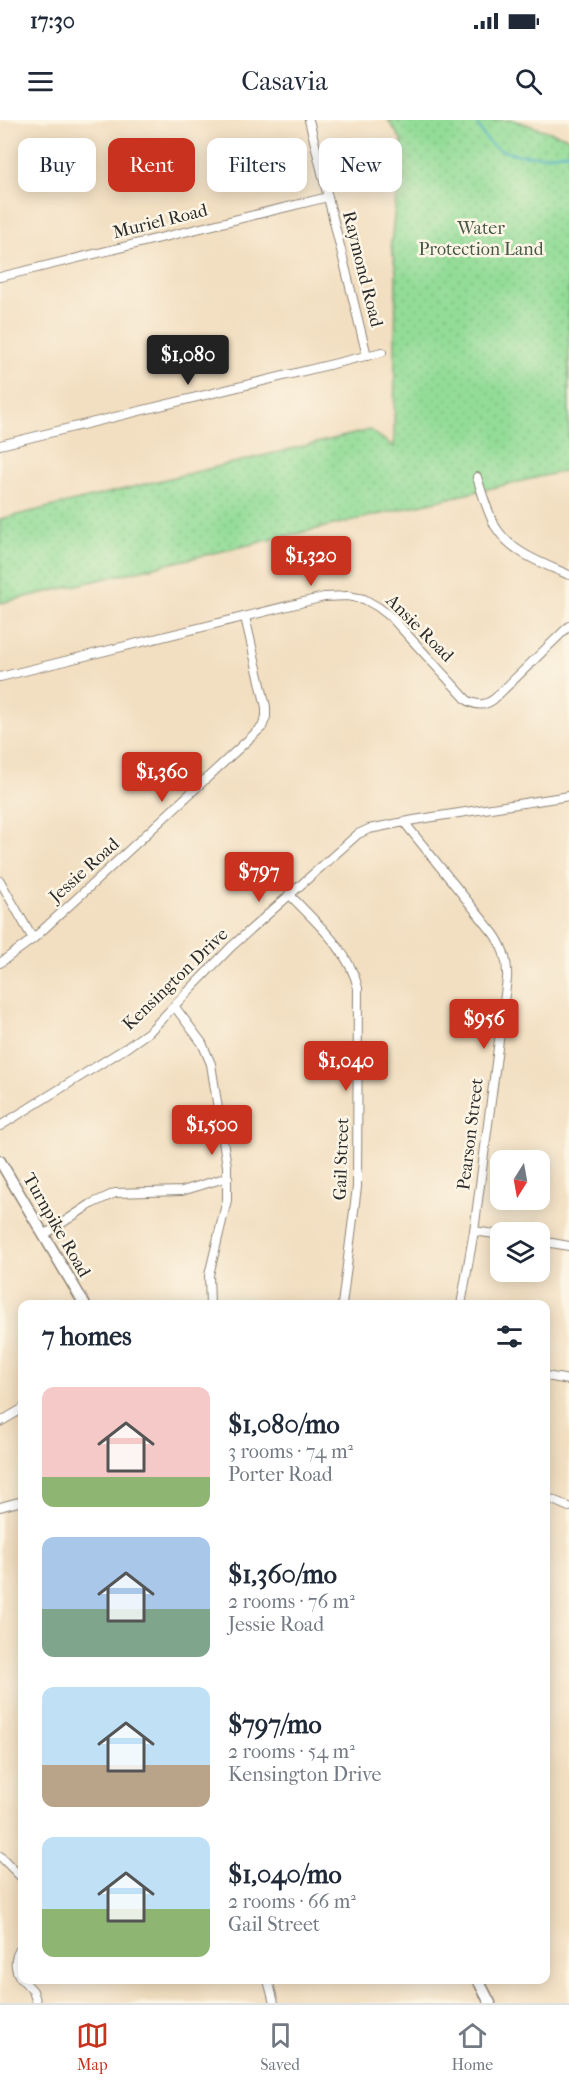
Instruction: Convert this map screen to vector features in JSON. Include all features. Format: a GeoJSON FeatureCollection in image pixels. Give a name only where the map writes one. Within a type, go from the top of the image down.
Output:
{"type":"FeatureCollection","features":[{"type":"Feature","properties":{"kind":"main road","name":"Turnpike Road"},"geometry":{"type":"LineString","coordinates":[[0,1161],[82,1300]]}},
{"type":"Feature","properties":{"kind":"main road"},"geometry":{"type":"LineString","coordinates":[[480,1984],[490,2003]]}},
{"type":"Feature","properties":{"kind":"street","name":"Raymond Road"},"geometry":{"type":"LineString","coordinates":[[309,120],[367,356]]}},
{"type":"Feature","properties":{"kind":"street","name":"Muriel Road"},"geometry":{"type":"LineString","coordinates":[[0,277],[328,198]]}},
{"type":"Feature","properties":{"kind":"street"},"geometry":{"type":"LineString","coordinates":[[0,445],[382,352]]}},
{"type":"Feature","properties":{"kind":"street"},"geometry":{"type":"LineString","coordinates":[[477,477],[495,525],[505,539],[528,557],[569,575]]}},
{"type":"Feature","properties":{"kind":"street","name":"Ansie Road"},"geometry":{"type":"LineString","coordinates":[[0,677],[332,596],[348,596],[364,599],[385,612],[465,698],[479,705],[494,699],[569,626]]}},
{"type":"Feature","properties":{"kind":"street","name":"Jessie Road"},"geometry":{"type":"LineString","coordinates":[[0,963],[33,939],[262,728],[266,717],[266,707],[245,617]]}},
{"type":"Feature","properties":{"kind":"street","name":"Kensington Drive"},"geometry":{"type":"LineString","coordinates":[[0,1126],[150,1031],[231,947],[353,837],[369,829],[404,822],[569,796]]}},
{"type":"Feature","properties":{"kind":"street","name":"Pearson Street"},"geometry":{"type":"LineString","coordinates":[[404,822],[494,934],[506,958],[507,980],[474,1231],[462,1300]]}},
{"type":"Feature","properties":{"kind":"street"},"geometry":{"type":"LineString","coordinates":[[0,881],[33,939]]}},
{"type":"Feature","properties":{"kind":"street","name":"Gail Street"},"geometry":{"type":"LineString","coordinates":[[289,894],[341,951],[352,969],[358,988],[357,1187],[343,1300]]}},
{"type":"Feature","properties":{"kind":"street"},"geometry":{"type":"LineString","coordinates":[[175,1006],[202,1043],[211,1064],[228,1177],[225,1212],[208,1275],[210,1300]]}},
{"type":"Feature","properties":{"kind":"street"},"geometry":{"type":"LineString","coordinates":[[44,1235],[99,1200],[115,1193],[182,1191],[228,1177]]}},
{"type":"Feature","properties":{"kind":"street"},"geometry":{"type":"LineString","coordinates":[[474,1231],[490,1233]]}},
{"type":"Feature","properties":{"kind":"street"},"geometry":{"type":"LineString","coordinates":[[550,1243],[569,1246]]}},
{"type":"Feature","properties":{"kind":"street"},"geometry":{"type":"LineString","coordinates":[[550,1377],[569,1380]]}},
{"type":"Feature","properties":{"kind":"street"},"geometry":{"type":"LineString","coordinates":[[0,1422],[18,1411]]}},
{"type":"Feature","properties":{"kind":"street"},"geometry":{"type":"LineString","coordinates":[[550,1499],[569,1507]]}},
{"type":"Feature","properties":{"kind":"street"},"geometry":{"type":"LineString","coordinates":[[0,1507],[18,1502]]}},
{"type":"Feature","properties":{"kind":"street"},"geometry":{"type":"LineString","coordinates":[[0,1856],[18,1874]]}},
{"type":"Feature","properties":{"kind":"street"},"geometry":{"type":"LineString","coordinates":[[18,1952],[15,1965],[18,1971]]}},
{"type":"Feature","properties":{"kind":"street"},"geometry":{"type":"LineString","coordinates":[[26,1984],[33,1991],[37,2003]]}},
{"type":"Feature","properties":{"kind":"street"},"geometry":{"type":"LineString","coordinates":[[269,1984],[274,2003]]}},
{"type":"Feature","properties":{"kind":"green space","name":"Water Protection Land"},"geometry":{"type":"Polygon","coordinates":[[[388,120],[513,120],[569,138],[569,470],[0,603],[0,519],[370,430],[394,447],[396,271],[391,245],[397,192],[402,192],[402,138],[388,120]]]}},
{"type":"Feature","properties":{"kind":"waterway"},"geometry":{"type":"LineString","coordinates":[[476,120],[488,142],[498,149],[528,156],[569,152]]}}]}
